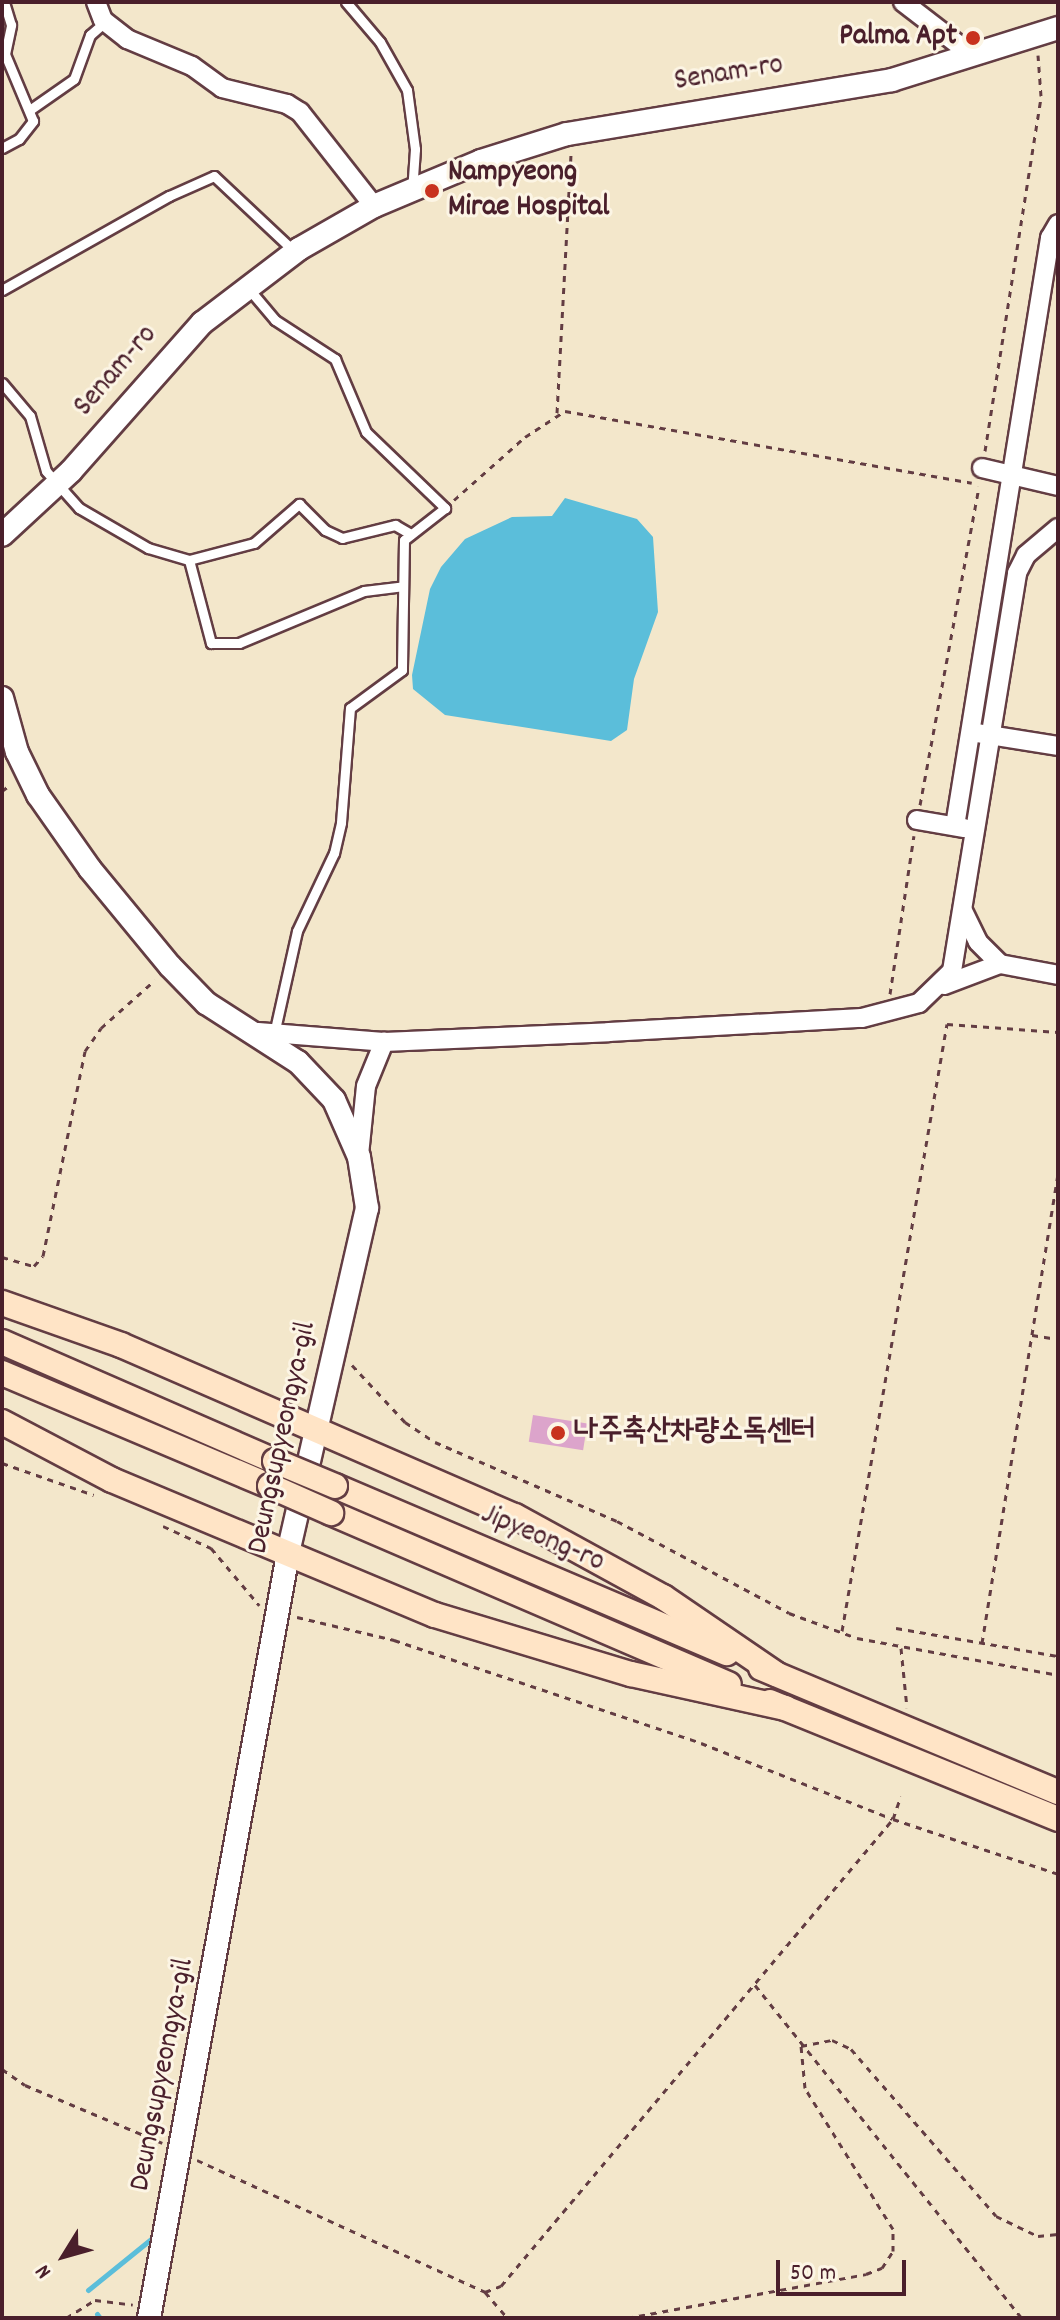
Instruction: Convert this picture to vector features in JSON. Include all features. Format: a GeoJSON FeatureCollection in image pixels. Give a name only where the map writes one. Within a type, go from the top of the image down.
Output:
{"type":"FeatureCollection","features":[{"type":"Feature","properties":{"kind":"main road"},"geometry":{"type":"LineString","coordinates":[[2,1303],[121,1345],[515,1516],[663,1597],[776,1674]]}},
{"type":"Feature","properties":{"kind":"main road","name":"Jipyeong-ro"},"geometry":{"type":"LineString","coordinates":[[2,1342],[275,1461],[1058,1792]]}},
{"type":"Feature","properties":{"kind":"main road","name":"Jipyeong-ro"},"geometry":{"type":"LineString","coordinates":[[2,1373],[785,1708],[1058,1819]]}},
{"type":"Feature","properties":{"kind":"main road"},"geometry":{"type":"LineString","coordinates":[[2,1422],[112,1480],[435,1615],[631,1674],[785,1708]]}},
{"type":"Feature","properties":{"kind":"street"},"geometry":{"type":"LineString","coordinates":[[96,2],[105,22],[127,39],[192,66],[222,88],[287,104],[300,112],[374,206]]}},
{"type":"Feature","properties":{"kind":"street"},"geometry":{"type":"LineString","coordinates":[[903,2],[973,56]]}},
{"type":"Feature","properties":{"kind":"street","name":"Senam-ro"},"geometry":{"type":"LineString","coordinates":[[2,535],[57,484],[168,357],[295,252],[374,206],[412,188],[571,134],[892,80],[1058,28]]}},
{"type":"Feature","properties":{"kind":"street"},"geometry":{"type":"LineString","coordinates":[[938,989],[952,971],[963,910],[975,830],[980,733],[1012,477],[1050,238],[1058,224]]}},
{"type":"Feature","properties":{"kind":"street"},"geometry":{"type":"LineString","coordinates":[[981,476],[1012,477],[1058,486]]}},
{"type":"Feature","properties":{"kind":"street"},"geometry":{"type":"LineString","coordinates":[[955,826],[1017,573],[1031,549],[1058,528]]}},
{"type":"Feature","properties":{"kind":"street","name":"Deungsupyeongya-gil"},"geometry":{"type":"LineString","coordinates":[[2,698],[17,752],[38,795],[90,869],[170,966],[206,1003],[266,1033],[334,1100],[359,1157],[367,1208],[314,1427],[288,1554],[182,2152],[148,2313]]}},
{"type":"Feature","properties":{"kind":"street"},"geometry":{"type":"LineString","coordinates":[[980,733],[1058,746]]}},
{"type":"Feature","properties":{"kind":"street"},"geometry":{"type":"LineString","coordinates":[[917,820],[975,830]]}},
{"type":"Feature","properties":{"kind":"street"},"geometry":{"type":"LineString","coordinates":[[963,910],[978,942],[1000,964]]}},
{"type":"Feature","properties":{"kind":"street"},"geometry":{"type":"LineString","coordinates":[[266,1033],[384,1042],[889,1013],[919,1003],[966,973],[1000,964],[1058,975]]}},
{"type":"Feature","properties":{"kind":"street"},"geometry":{"type":"LineString","coordinates":[[359,1157],[366,1086],[384,1042]]}},
{"type":"Feature","properties":{"kind":"lane"},"geometry":{"type":"LineString","coordinates":[[2,148],[30,127],[31,109],[5,54],[11,25],[4,2]]}},
{"type":"Feature","properties":{"kind":"lane"},"geometry":{"type":"LineString","coordinates":[[346,2],[380,42],[407,90],[415,149],[412,188]]}},
{"type":"Feature","properties":{"kind":"lane"},"geometry":{"type":"LineString","coordinates":[[31,109],[74,79],[90,35],[105,22]]}},
{"type":"Feature","properties":{"kind":"lane"},"geometry":{"type":"LineString","coordinates":[[2,290],[169,196],[214,176],[295,252]]}},
{"type":"Feature","properties":{"kind":"lane"},"geometry":{"type":"LineString","coordinates":[[248,288],[275,320],[335,359],[366,432],[445,508],[409,533],[402,547],[402,670],[350,708],[341,823],[334,853],[297,931],[266,1033]]}},
{"type":"Feature","properties":{"kind":"lane"},"geometry":{"type":"LineString","coordinates":[[2,383],[30,416],[46,471],[79,508],[127,536],[189,560],[254,543],[299,504],[325,530],[342,538],[395,525],[409,533]]}},
{"type":"Feature","properties":{"kind":"lane"},"geometry":{"type":"LineString","coordinates":[[189,560],[211,643],[239,643],[364,591],[402,586]]}},
{"type":"Feature","properties":{"kind":"path"},"geometry":{"type":"LineString","coordinates":[[889,1013],[917,820],[981,476],[1041,96],[1034,36]]}},
{"type":"Feature","properties":{"kind":"path"},"geometry":{"type":"LineString","coordinates":[[557,413],[571,134]]}},
{"type":"Feature","properties":{"kind":"path"},"geometry":{"type":"LineString","coordinates":[[445,508],[557,413],[579,412],[981,476]]}},
{"type":"Feature","properties":{"kind":"path"},"geometry":{"type":"LineString","coordinates":[[2,1257],[34,1266],[43,1256],[85,1051],[101,1028],[170,966]]}},
{"type":"Feature","properties":{"kind":"path"},"geometry":{"type":"LineString","coordinates":[[842,1633],[947,1024],[1058,1032]]}},
{"type":"Feature","properties":{"kind":"path"},"geometry":{"type":"LineString","coordinates":[[982,1643],[1058,1176]]}},
{"type":"Feature","properties":{"kind":"path"},"geometry":{"type":"LineString","coordinates":[[1032,1335],[1058,1339]]}},
{"type":"Feature","properties":{"kind":"path"},"geometry":{"type":"LineString","coordinates":[[335,1344],[379,1398],[435,1442],[617,1521],[789,1613],[842,1633],[901,1648],[1058,1675]]}},
{"type":"Feature","properties":{"kind":"path"},"geometry":{"type":"LineString","coordinates":[[2,1463],[97,1496]]}},
{"type":"Feature","properties":{"kind":"path"},"geometry":{"type":"LineString","coordinates":[[154,1521],[211,1548],[253,1603],[279,1613],[394,1640],[701,1743],[893,1819],[1058,1874]]}},
{"type":"Feature","properties":{"kind":"path"},"geometry":{"type":"LineString","coordinates":[[896,1628],[1058,1656]]}},
{"type":"Feature","properties":{"kind":"path"},"geometry":{"type":"LineString","coordinates":[[901,1648],[907,1709]]}},
{"type":"Feature","properties":{"kind":"path"},"geometry":{"type":"LineString","coordinates":[[485,2292],[501,2286],[755,1985],[893,1819],[901,1796]]}},
{"type":"Feature","properties":{"kind":"path"},"geometry":{"type":"LineString","coordinates":[[755,1985],[801,2046],[976,2255],[1022,2318]]}},
{"type":"Feature","properties":{"kind":"path"},"geometry":{"type":"LineString","coordinates":[[801,2046],[832,2040],[851,2049],[996,2216],[1038,2236],[1058,2234]]}},
{"type":"Feature","properties":{"kind":"path"},"geometry":{"type":"LineString","coordinates":[[627,2318],[866,2274],[882,2268],[893,2251],[893,2229],[805,2088],[801,2046]]}},
{"type":"Feature","properties":{"kind":"path"},"geometry":{"type":"LineString","coordinates":[[2,2069],[25,2085],[182,2152],[261,2193],[485,2292],[508,2318]]}},
{"type":"Feature","properties":{"kind":"path"},"geometry":{"type":"LineString","coordinates":[[66,2318],[95,2300],[148,2313]]}},
{"type":"Feature","properties":{"kind":"water"},"geometry":{"type":"Polygon","coordinates":[[[565,498],[637,519],[653,537],[658,612],[634,679],[627,730],[611,741],[445,715],[413,689],[412,675],[430,589],[441,567],[465,539],[512,517],[552,516],[565,498]]]}},
{"type":"Feature","properties":{"kind":"building","name":"나주축산차량소독센터"},"geometry":{"type":"Polygon","coordinates":[[[533,1415],[587,1424],[583,1450],[529,1442],[533,1415]]]}},
{"type":"Feature","properties":{"kind":"waterway"},"geometry":{"type":"LineString","coordinates":[[88,2290],[156,2235]]}},
{"type":"Feature","properties":{"kind":"waterway"},"geometry":{"type":"LineString","coordinates":[[97,2314],[100,2318]]}},
{"type":"Feature","properties":{"kind":"place","name":"Palma Apt"},"geometry":{"type":"Point","coordinates":[973,38]}},
{"type":"Feature","properties":{"kind":"place","name":"Nampyeong Mirae Hospital"},"geometry":{"type":"Point","coordinates":[432,191]}},
{"type":"Feature","properties":{"kind":"place","name":"나주축산차량소독센터"},"geometry":{"type":"Point","coordinates":[558,1433]}}]}
